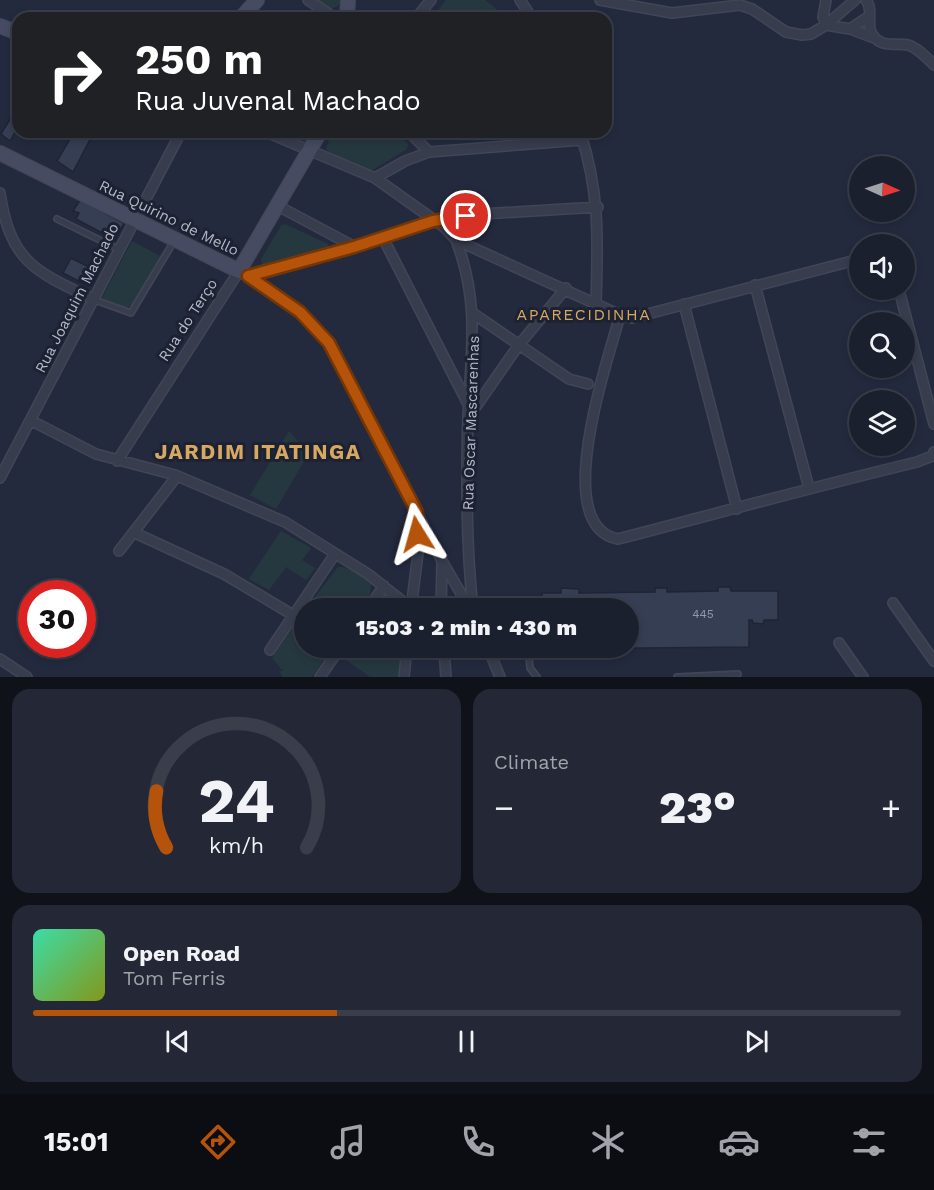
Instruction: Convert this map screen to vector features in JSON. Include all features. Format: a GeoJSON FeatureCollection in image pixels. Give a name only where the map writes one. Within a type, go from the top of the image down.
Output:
{"type":"FeatureCollection","features":[{"type":"Feature","properties":{"kind":"street"},"geometry":{"type":"LineString","coordinates":[[246,12],[257,0]]}},
{"type":"Feature","properties":{"kind":"street"},"geometry":{"type":"LineString","coordinates":[[308,0],[326,12]]}},
{"type":"Feature","properties":{"kind":"street"},"geometry":{"type":"LineString","coordinates":[[421,12],[431,0]]}},
{"type":"Feature","properties":{"kind":"street"},"geometry":{"type":"LineString","coordinates":[[600,0],[672,13],[740,5],[752,9],[776,28],[794,35],[811,34],[826,25],[855,0]]}},
{"type":"Feature","properties":{"kind":"street"},"geometry":{"type":"LineString","coordinates":[[826,0],[823,17],[826,25]]}},
{"type":"Feature","properties":{"kind":"street"},"geometry":{"type":"LineString","coordinates":[[866,0],[870,6],[868,17],[874,38]]}},
{"type":"Feature","properties":{"kind":"street"},"geometry":{"type":"LineString","coordinates":[[850,29],[868,17]]}},
{"type":"Feature","properties":{"kind":"street"},"geometry":{"type":"LineString","coordinates":[[826,25],[850,29],[883,43],[908,45],[934,65]]}},
{"type":"Feature","properties":{"kind":"street","name":"Rua Joaquim Machado"},"geometry":{"type":"LineString","coordinates":[[0,478],[32,421],[178,138]]}},
{"type":"Feature","properties":{"kind":"street"},"geometry":{"type":"LineString","coordinates":[[283,138],[375,178],[444,227],[456,240],[566,288],[620,315],[632,318],[849,262]]}},
{"type":"Feature","properties":{"kind":"street","name":"Rua do Terço"},"geometry":{"type":"LineString","coordinates":[[117,461],[243,274],[317,138]]}},
{"type":"Feature","properties":{"kind":"street"},"geometry":{"type":"LineString","coordinates":[[415,138],[429,152]]}},
{"type":"Feature","properties":{"kind":"street"},"geometry":{"type":"LineString","coordinates":[[375,178],[405,161],[429,152],[562,138]]}},
{"type":"Feature","properties":{"kind":"street"},"geometry":{"type":"LineString","coordinates":[[581,138],[598,207],[596,303]]}},
{"type":"Feature","properties":{"kind":"street","name":"Rua Quirino de Mello"},"geometry":{"type":"LineString","coordinates":[[0,153],[243,274],[300,312],[329,343],[442,561],[464,598]]}},
{"type":"Feature","properties":{"kind":"street"},"geometry":{"type":"LineString","coordinates":[[0,193],[4,220],[18,250],[31,265],[48,277],[94,300]]}},
{"type":"Feature","properties":{"kind":"street"},"geometry":{"type":"LineString","coordinates":[[278,206],[354,247]]}},
{"type":"Feature","properties":{"kind":"street"},"geometry":{"type":"LineString","coordinates":[[243,274],[354,247],[433,221],[482,214],[598,207]]}},
{"type":"Feature","properties":{"kind":"street"},"geometry":{"type":"LineString","coordinates":[[383,238],[469,406]]}},
{"type":"Feature","properties":{"kind":"street","name":"Rua Oscar Mascarenhas"},"geometry":{"type":"LineString","coordinates":[[456,240],[466,267],[474,314],[468,418],[471,598]]}},
{"type":"Feature","properties":{"kind":"street"},"geometry":{"type":"LineString","coordinates":[[755,285],[809,488]]}},
{"type":"Feature","properties":{"kind":"street"},"geometry":{"type":"LineString","coordinates":[[468,418],[518,346],[566,288]]}},
{"type":"Feature","properties":{"kind":"street"},"geometry":{"type":"LineString","coordinates":[[903,300],[934,424]]}},
{"type":"Feature","properties":{"kind":"street"},"geometry":{"type":"LineString","coordinates":[[684,304],[737,509]]}},
{"type":"Feature","properties":{"kind":"street"},"geometry":{"type":"LineString","coordinates":[[474,314],[569,379],[588,384]]}},
{"type":"Feature","properties":{"kind":"street"},"geometry":{"type":"LineString","coordinates":[[620,315],[591,423],[585,467],[586,492],[592,520],[598,530],[606,536],[618,538],[737,509],[809,488],[917,462],[932,456],[934,452]]}},
{"type":"Feature","properties":{"kind":"street"},"geometry":{"type":"LineString","coordinates":[[32,421],[96,454],[177,476],[285,522],[399,598]]}},
{"type":"Feature","properties":{"kind":"street"},"geometry":{"type":"LineString","coordinates":[[119,551],[177,476]]}},
{"type":"Feature","properties":{"kind":"street"},"geometry":{"type":"LineString","coordinates":[[412,598],[418,545],[417,512]]}},
{"type":"Feature","properties":{"kind":"street"},"geometry":{"type":"LineString","coordinates":[[135,533],[224,574],[293,615]]}},
{"type":"Feature","properties":{"kind":"street"},"geometry":{"type":"LineString","coordinates":[[270,650],[335,554]]}},
{"type":"Feature","properties":{"kind":"street"},"geometry":{"type":"LineString","coordinates":[[441,598],[442,561]]}},
{"type":"Feature","properties":{"kind":"street"},"geometry":{"type":"LineString","coordinates":[[376,598],[384,586]]}},
{"type":"Feature","properties":{"kind":"street"},"geometry":{"type":"LineString","coordinates":[[893,603],[934,661]]}},
{"type":"Feature","properties":{"kind":"street"},"geometry":{"type":"LineString","coordinates":[[839,643],[863,677]]}},
{"type":"Feature","properties":{"kind":"street"},"geometry":{"type":"LineString","coordinates":[[320,677],[333,658]]}},
{"type":"Feature","properties":{"kind":"street"},"geometry":{"type":"LineString","coordinates":[[404,677],[406,658]]}},
{"type":"Feature","properties":{"kind":"street"},"geometry":{"type":"LineString","coordinates":[[445,658],[446,677]]}},
{"type":"Feature","properties":{"kind":"street"},"geometry":{"type":"LineString","coordinates":[[492,658],[500,677]]}},
{"type":"Feature","properties":{"kind":"street"},"geometry":{"type":"LineString","coordinates":[[0,659],[27,677]]}},
{"type":"Feature","properties":{"kind":"lane"},"geometry":{"type":"LineString","coordinates":[[57,219],[120,250]]}},
{"type":"Feature","properties":{"kind":"lane"},"geometry":{"type":"LineString","coordinates":[[94,300],[131,313],[175,239]]}},
{"type":"Feature","properties":{"kind":"lane"},"geometry":{"type":"LineString","coordinates":[[529,658],[530,668],[537,677]]}},
{"type":"Feature","properties":{"kind":"lane"},"geometry":{"type":"LineString","coordinates":[[677,677],[738,674]]}},
{"type":"Feature","properties":{"kind":"shaded area"},"geometry":{"type":"Polygon","coordinates":[[[315,0],[342,0],[338,6],[331,9],[315,0]]]}},
{"type":"Feature","properties":{"kind":"shaded area"},"geometry":{"type":"Polygon","coordinates":[[[446,0],[485,0],[500,12],[437,12],[446,0]]]}},
{"type":"Feature","properties":{"kind":"shaded area"},"geometry":{"type":"Polygon","coordinates":[[[330,138],[403,138],[408,144],[407,149],[371,171],[330,153],[326,149],[330,138]]]}},
{"type":"Feature","properties":{"kind":"shaded area"},"geometry":{"type":"Polygon","coordinates":[[[285,224],[328,244],[329,247],[283,263],[262,264],[261,259],[281,226],[285,224]]]}},
{"type":"Feature","properties":{"kind":"shaded area"},"geometry":{"type":"Polygon","coordinates":[[[132,241],[160,256],[133,304],[127,308],[102,298],[132,241]]]}},
{"type":"Feature","properties":{"kind":"shaded area"},"geometry":{"type":"Polygon","coordinates":[[[289,431],[309,453],[276,509],[250,495],[289,431]]]}},
{"type":"Feature","properties":{"kind":"shaded area"},"geometry":{"type":"Polygon","coordinates":[[[281,531],[311,548],[302,560],[315,568],[306,580],[286,567],[269,590],[249,579],[281,531]]]}},
{"type":"Feature","properties":{"kind":"shaded area"},"geometry":{"type":"Polygon","coordinates":[[[338,567],[356,572],[371,585],[367,598],[314,598],[338,567]]]}},
{"type":"Feature","properties":{"kind":"shaded area"},"geometry":{"type":"Polygon","coordinates":[[[294,626],[294,658],[325,658],[312,677],[283,677],[279,671],[283,671],[272,658],[294,626]]]}},
{"type":"Feature","properties":{"kind":"shaded area"},"geometry":{"type":"Polygon","coordinates":[[[343,658],[403,658],[400,677],[370,677],[343,658]]]}},
{"type":"Feature","properties":{"kind":"building"},"geometry":{"type":"Polygon","coordinates":[[[12,116],[10,141],[1,134],[12,116]]]}},
{"type":"Feature","properties":{"kind":"building"},"geometry":{"type":"Polygon","coordinates":[[[70,138],[91,138],[73,172],[57,161],[70,138]]]}},
{"type":"Feature","properties":{"kind":"building"},"geometry":{"type":"Polygon","coordinates":[[[80,200],[124,223],[115,240],[76,219],[79,213],[73,211],[80,200]]]}},
{"type":"Feature","properties":{"kind":"building"},"geometry":{"type":"Polygon","coordinates":[[[71,258],[87,266],[94,273],[88,286],[63,273],[71,258]]]}},
{"type":"Feature","properties":{"kind":"building"},"geometry":{"type":"Polygon","coordinates":[[[718,587],[730,587],[731,591],[778,591],[778,620],[764,620],[763,624],[749,620],[749,647],[639,648],[639,598],[542,598],[542,593],[561,593],[561,588],[579,589],[579,593],[655,592],[655,588],[667,588],[667,592],[718,591],[718,587]]]}},
{"type":"Feature","properties":{"kind":"district","name":"APARECIDINHA"},"geometry":{"type":"Point","coordinates":[584,314]}},
{"type":"Feature","properties":{"kind":"district","name":"JARDIM ITATINGA"},"geometry":{"type":"Point","coordinates":[258,451]}},
{"type":"Feature","properties":{"kind":"route"},"geometry":{"type":"LineString","coordinates":[[417,534],[417,512],[329,343],[314,324],[300,312],[248,276],[354,247],[433,221],[466,216]]}}]}
